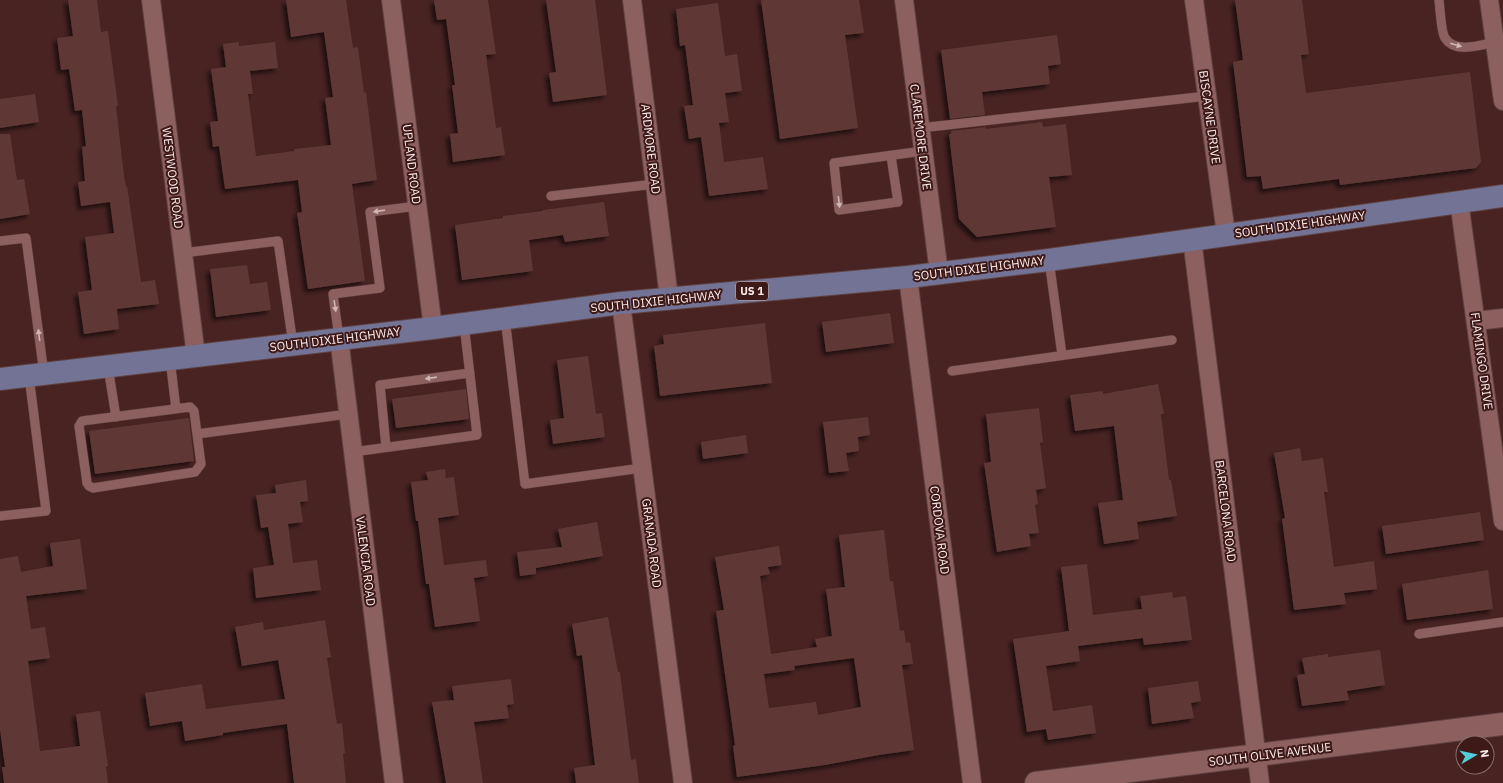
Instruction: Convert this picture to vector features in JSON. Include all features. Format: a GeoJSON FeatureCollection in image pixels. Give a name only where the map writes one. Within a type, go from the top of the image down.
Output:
{"type":"FeatureCollection","features":[{"type":"Feature","properties":{"kind":"main road","name":"SOUTH DIXIE HIGHWAY"},"geometry":{"type":"LineString","coordinates":[[0,379],[433,328],[621,303],[908,277],[1050,260],[1459,201],[1503,196]]}},
{"type":"Feature","properties":{"kind":"street","name":"WESTWOOD ROAD"},"geometry":{"type":"LineString","coordinates":[[151,0],[196,356]]}},
{"type":"Feature","properties":{"kind":"street","name":"UPLAND ROAD"},"geometry":{"type":"LineString","coordinates":[[391,0],[433,328]]}},
{"type":"Feature","properties":{"kind":"street","name":"ARDMORE ROAD"},"geometry":{"type":"LineString","coordinates":[[632,0],[669,298]]}},
{"type":"Feature","properties":{"kind":"street","name":"CLAREMORE DRIVE"},"geometry":{"type":"LineString","coordinates":[[904,0],[939,273]]}},
{"type":"Feature","properties":{"kind":"street","name":"BISCAYNE DRIVE"},"geometry":{"type":"LineString","coordinates":[[1194,0],[1226,234]]}},
{"type":"Feature","properties":{"kind":"street"},"geometry":{"type":"LineString","coordinates":[[1489,0],[1498,53],[1503,101]]}},
{"type":"Feature","properties":{"kind":"street","name":"FLAMINGO DRIVE"},"geometry":{"type":"LineString","coordinates":[[1459,201],[1503,521]]}},
{"type":"Feature","properties":{"kind":"street","name":"BARCELONA ROAD"},"geometry":{"type":"LineString","coordinates":[[1192,239],[1260,783]]}},
{"type":"Feature","properties":{"kind":"street","name":"CORDOVA ROAD"},"geometry":{"type":"LineString","coordinates":[[908,277],[972,783]]}},
{"type":"Feature","properties":{"kind":"street","name":"GRANADA ROAD"},"geometry":{"type":"LineString","coordinates":[[621,303],[683,783]]}},
{"type":"Feature","properties":{"kind":"street"},"geometry":{"type":"LineString","coordinates":[[1476,321],[1503,318]]}},
{"type":"Feature","properties":{"kind":"street","name":"VALENCIA ROAD"},"geometry":{"type":"LineString","coordinates":[[339,338],[394,783]]}},
{"type":"Feature","properties":{"kind":"street","name":"SOUTH OLIVE AVENUE"},"geometry":{"type":"LineString","coordinates":[[1036,783],[1503,724]]}},
{"type":"Feature","properties":{"kind":"lane"},"geometry":{"type":"LineString","coordinates":[[1439,0],[1444,37],[1450,44],[1460,48],[1498,53]]}},
{"type":"Feature","properties":{"kind":"lane"},"geometry":{"type":"LineString","coordinates":[[920,128],[1207,96]]}},
{"type":"Feature","properties":{"kind":"lane"},"geometry":{"type":"LineString","coordinates":[[891,156],[898,202],[840,210],[834,163],[923,152]]}},
{"type":"Feature","properties":{"kind":"lane"},"geometry":{"type":"LineString","coordinates":[[550,196],[655,184]]}},
{"type":"Feature","properties":{"kind":"lane"},"geometry":{"type":"LineString","coordinates":[[339,338],[333,294],[380,288],[370,212],[417,206]]}},
{"type":"Feature","properties":{"kind":"lane"},"geometry":{"type":"LineString","coordinates":[[0,241],[26,238],[46,511],[0,516]]}},
{"type":"Feature","properties":{"kind":"lane"},"geometry":{"type":"LineString","coordinates":[[183,253],[278,241],[293,344]]}},
{"type":"Feature","properties":{"kind":"lane"},"geometry":{"type":"LineString","coordinates":[[1050,260],[1062,356]]}},
{"type":"Feature","properties":{"kind":"lane"},"geometry":{"type":"LineString","coordinates":[[505,318],[525,484],[642,468]]}},
{"type":"Feature","properties":{"kind":"lane"},"geometry":{"type":"LineString","coordinates":[[352,452],[477,435],[464,324]]}},
{"type":"Feature","properties":{"kind":"lane"},"geometry":{"type":"LineString","coordinates":[[952,371],[1172,340]]}},
{"type":"Feature","properties":{"kind":"lane"},"geometry":{"type":"LineString","coordinates":[[170,359],[176,409]]}},
{"type":"Feature","properties":{"kind":"lane"},"geometry":{"type":"LineString","coordinates":[[108,366],[116,417]]}},
{"type":"Feature","properties":{"kind":"lane"},"geometry":{"type":"LineString","coordinates":[[386,447],[380,385],[470,373]]}},
{"type":"Feature","properties":{"kind":"lane"},"geometry":{"type":"LineString","coordinates":[[190,407],[194,411],[201,464],[196,472],[93,488],[89,486],[87,483],[79,426],[82,421],[176,409],[190,407]]}},
{"type":"Feature","properties":{"kind":"lane"},"geometry":{"type":"LineString","coordinates":[[197,434],[348,414]]}},
{"type":"Feature","properties":{"kind":"lane"},"geometry":{"type":"LineString","coordinates":[[1419,634],[1503,622]]}},
{"type":"Feature","properties":{"kind":"building"},"geometry":{"type":"Polygon","coordinates":[[[68,0],[97,0],[101,32],[108,31],[118,106],[116,106],[124,176],[126,187],[127,186],[141,282],[155,280],[159,304],[117,309],[119,329],[84,334],[78,292],[92,290],[85,237],[114,233],[110,202],[81,206],[78,182],[85,181],[82,147],[86,146],[82,110],[75,111],[69,69],[61,70],[57,38],[73,36],[68,0]]]}},
{"type":"Feature","properties":{"kind":"building"},"geometry":{"type":"Polygon","coordinates":[[[286,0],[346,0],[353,48],[358,47],[364,93],[366,92],[377,180],[352,184],[365,281],[308,289],[297,213],[302,212],[298,180],[225,189],[219,146],[213,147],[210,122],[218,121],[211,69],[226,67],[223,44],[239,42],[239,46],[275,42],[278,68],[250,71],[253,94],[248,94],[256,156],[294,151],[294,149],[331,145],[325,98],[333,97],[324,32],[291,37],[286,0]]]}},
{"type":"Feature","properties":{"kind":"building"},"geometry":{"type":"Polygon","coordinates":[[[434,0],[488,0],[496,54],[486,55],[496,128],[501,127],[505,155],[453,162],[450,134],[458,133],[452,85],[455,85],[446,19],[437,20],[434,0]]]}},
{"type":"Feature","properties":{"kind":"building"},"geometry":{"type":"Polygon","coordinates":[[[546,0],[595,0],[607,95],[553,102],[549,73],[556,72],[546,0]]]}},
{"type":"Feature","properties":{"kind":"building"},"geometry":{"type":"Polygon","coordinates":[[[761,0],[859,0],[864,33],[845,35],[858,128],[780,139],[761,0]]]}},
{"type":"Feature","properties":{"kind":"building"},"geometry":{"type":"Polygon","coordinates":[[[1235,0],[1302,0],[1309,54],[1301,55],[1306,93],[1470,72],[1481,162],[1476,168],[1340,185],[1339,179],[1263,189],[1261,176],[1247,177],[1233,62],[1243,60],[1235,0]]]}},
{"type":"Feature","properties":{"kind":"building"},"geometry":{"type":"Polygon","coordinates":[[[718,3],[725,56],[737,54],[742,91],[725,93],[729,122],[719,123],[724,162],[763,157],[768,189],[709,196],[701,137],[689,139],[684,106],[693,105],[685,45],[680,46],[676,9],[718,3]]]}},
{"type":"Feature","properties":{"kind":"building"},"geometry":{"type":"Polygon","coordinates":[[[1057,35],[1061,64],[1048,66],[1050,84],[982,92],[985,115],[950,119],[941,50],[1057,35]]]}},
{"type":"Feature","properties":{"kind":"building"},"geometry":{"type":"Polygon","coordinates":[[[35,94],[39,122],[0,128],[0,99],[35,94]]]}},
{"type":"Feature","properties":{"kind":"building"},"geometry":{"type":"Polygon","coordinates":[[[1042,122],[1043,127],[1066,124],[1072,175],[1049,177],[1056,227],[977,237],[959,219],[949,134],[951,134],[951,131],[986,127],[986,129],[1042,122]]]}},
{"type":"Feature","properties":{"kind":"building"},"geometry":{"type":"Polygon","coordinates":[[[0,134],[10,134],[17,180],[24,179],[30,214],[0,219],[0,134]]]}},
{"type":"Feature","properties":{"kind":"building"},"geometry":{"type":"Polygon","coordinates":[[[604,202],[609,236],[565,242],[563,235],[529,240],[533,271],[462,280],[455,225],[503,218],[503,216],[604,202]]]}},
{"type":"Feature","properties":{"kind":"building"},"geometry":{"type":"Polygon","coordinates":[[[247,265],[250,284],[267,282],[271,310],[216,317],[210,269],[247,265]]]}},
{"type":"Feature","properties":{"kind":"building"},"geometry":{"type":"Polygon","coordinates":[[[890,313],[894,343],[826,352],[822,322],[890,313]]]}},
{"type":"Feature","properties":{"kind":"building"},"geometry":{"type":"Polygon","coordinates":[[[765,323],[772,383],[660,396],[654,346],[664,344],[663,335],[765,323]]]}},
{"type":"Feature","properties":{"kind":"building"},"geometry":{"type":"Polygon","coordinates":[[[588,356],[596,414],[602,413],[605,437],[553,444],[550,420],[564,418],[557,360],[588,356]]]}},
{"type":"Feature","properties":{"kind":"building"},"geometry":{"type":"Polygon","coordinates":[[[1158,384],[1164,414],[1161,414],[1169,480],[1171,480],[1177,516],[1137,522],[1139,539],[1104,544],[1098,503],[1123,500],[1114,426],[1075,431],[1070,395],[1103,391],[1103,394],[1158,384]]]}},
{"type":"Feature","properties":{"kind":"building"},"geometry":{"type":"Polygon","coordinates":[[[466,389],[469,419],[396,428],[392,399],[466,389]]]}},
{"type":"Feature","properties":{"kind":"building"},"geometry":{"type":"Polygon","coordinates":[[[1039,408],[1043,442],[1040,443],[1046,488],[1036,490],[1038,504],[1035,505],[1039,533],[1029,534],[1031,546],[997,552],[984,463],[991,462],[986,414],[1039,408]]]}},
{"type":"Feature","properties":{"kind":"building"},"geometry":{"type":"Polygon","coordinates":[[[868,417],[870,435],[858,437],[859,451],[846,453],[849,471],[829,473],[823,422],[868,417]]]}},
{"type":"Feature","properties":{"kind":"building"},"geometry":{"type":"Polygon","coordinates":[[[189,418],[194,461],[95,474],[89,431],[189,418]]]}},
{"type":"Feature","properties":{"kind":"building"},"geometry":{"type":"Polygon","coordinates":[[[746,435],[748,453],[703,459],[701,442],[746,435]]]}},
{"type":"Feature","properties":{"kind":"building"},"geometry":{"type":"Polygon","coordinates":[[[1300,448],[1302,461],[1323,458],[1328,492],[1324,492],[1334,567],[1374,561],[1377,589],[1344,593],[1346,604],[1294,610],[1282,519],[1285,518],[1274,453],[1300,448]]]}},
{"type":"Feature","properties":{"kind":"building"},"geometry":{"type":"Polygon","coordinates":[[[445,469],[446,478],[454,477],[459,515],[438,518],[444,565],[486,560],[488,576],[474,578],[480,621],[435,627],[429,584],[426,584],[418,521],[416,521],[411,482],[428,480],[426,472],[445,469]]]}},
{"type":"Feature","properties":{"kind":"building"},"geometry":{"type":"Polygon","coordinates":[[[306,480],[308,501],[300,502],[303,522],[288,524],[293,563],[317,560],[321,590],[256,598],[253,568],[274,565],[268,527],[261,528],[256,495],[276,493],[275,485],[306,480]]]}},
{"type":"Feature","properties":{"kind":"building"},"geometry":{"type":"Polygon","coordinates":[[[1480,512],[1484,540],[1386,554],[1382,526],[1480,512]]]}},
{"type":"Feature","properties":{"kind":"building"},"geometry":{"type":"Polygon","coordinates":[[[597,522],[603,556],[536,568],[536,574],[520,576],[517,552],[562,547],[558,529],[597,522]]]}},
{"type":"Feature","properties":{"kind":"building"},"geometry":{"type":"Polygon","coordinates":[[[884,530],[890,581],[893,581],[900,631],[904,630],[906,643],[910,642],[913,664],[902,665],[914,750],[825,765],[737,777],[733,746],[735,745],[716,611],[724,610],[715,557],[779,546],[782,565],[768,567],[770,574],[760,576],[771,654],[817,647],[815,639],[832,636],[826,589],[845,587],[839,535],[884,530]],[[854,658],[794,666],[795,670],[764,674],[769,708],[816,702],[818,715],[861,707],[854,658]]]}},
{"type":"Feature","properties":{"kind":"building"},"geometry":{"type":"Polygon","coordinates":[[[80,539],[87,589],[26,596],[31,629],[45,627],[50,658],[28,661],[40,751],[80,746],[76,714],[100,711],[108,766],[106,767],[108,783],[4,783],[2,767],[5,767],[0,729],[0,559],[18,556],[21,572],[53,566],[50,543],[80,539]]]}},
{"type":"Feature","properties":{"kind":"building"},"geometry":{"type":"Polygon","coordinates":[[[1087,564],[1093,615],[1142,609],[1140,596],[1172,592],[1173,598],[1186,596],[1192,640],[1144,645],[1143,638],[1078,646],[1080,661],[1046,666],[1053,711],[1092,705],[1096,733],[1048,740],[1046,729],[1027,732],[1013,639],[1069,631],[1061,567],[1087,564]]]}},
{"type":"Feature","properties":{"kind":"building"},"geometry":{"type":"Polygon","coordinates":[[[1488,570],[1493,609],[1407,620],[1402,584],[1488,570]]]}},
{"type":"Feature","properties":{"kind":"building"},"geometry":{"type":"Polygon","coordinates":[[[608,617],[618,672],[620,672],[631,760],[636,759],[639,783],[576,783],[574,768],[595,765],[582,655],[577,656],[572,624],[608,617]]]}},
{"type":"Feature","properties":{"kind":"building"},"geometry":{"type":"Polygon","coordinates":[[[325,620],[331,657],[327,658],[337,724],[342,723],[346,783],[294,783],[287,724],[223,733],[223,735],[185,741],[182,721],[150,726],[145,693],[202,684],[206,709],[285,699],[278,660],[242,666],[235,627],[263,622],[264,630],[325,620]]]}},
{"type":"Feature","properties":{"kind":"building"},"geometry":{"type":"Polygon","coordinates":[[[1380,650],[1385,685],[1347,691],[1349,700],[1302,706],[1297,675],[1305,674],[1302,658],[1328,654],[1328,657],[1380,650]]]}},
{"type":"Feature","properties":{"kind":"building"},"geometry":{"type":"Polygon","coordinates":[[[511,679],[514,704],[507,705],[509,718],[474,722],[483,783],[446,783],[432,702],[454,700],[452,686],[511,679]]]}},
{"type":"Feature","properties":{"kind":"building"},"geometry":{"type":"Polygon","coordinates":[[[1198,681],[1201,701],[1191,703],[1194,718],[1152,724],[1148,688],[1198,681]]]}}]}
